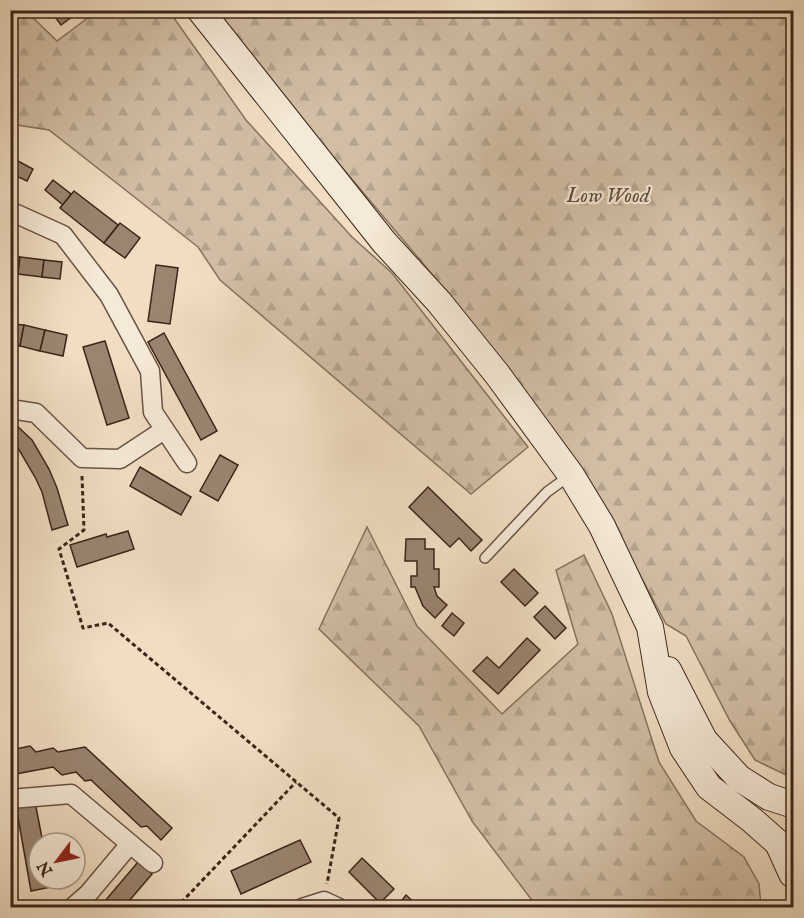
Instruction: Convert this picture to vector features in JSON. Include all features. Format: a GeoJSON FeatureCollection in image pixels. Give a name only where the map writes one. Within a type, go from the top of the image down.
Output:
{"type":"FeatureCollection","features":[{"type":"Feature","properties":{"kind":"main road"},"geometry":{"type":"LineString","coordinates":[[200,10],[384,242],[439,302],[497,374],[571,475],[602,526],[650,627],[661,692],[683,748],[709,787],[778,843],[793,875]]}},
{"type":"Feature","properties":{"kind":"main road"},"geometry":{"type":"LineString","coordinates":[[655,646],[704,740],[740,778],[769,797],[794,805]]}},
{"type":"Feature","properties":{"kind":"main road"},"geometry":{"type":"LineString","coordinates":[[793,875],[794,842]]}},
{"type":"Feature","properties":{"kind":"street"},"geometry":{"type":"LineString","coordinates":[[10,211],[63,235],[109,295],[150,371],[153,412],[188,463]]}},
{"type":"Feature","properties":{"kind":"street"},"geometry":{"type":"LineString","coordinates":[[10,409],[36,413],[82,458],[120,459],[164,430]]}},
{"type":"Feature","properties":{"kind":"street"},"geometry":{"type":"LineString","coordinates":[[10,799],[71,794],[153,863]]}},
{"type":"Feature","properties":{"kind":"street"},"geometry":{"type":"LineString","coordinates":[[72,908],[88,894],[130,844]]}},
{"type":"Feature","properties":{"kind":"street"},"geometry":{"type":"LineString","coordinates":[[302,908],[331,904]]}},
{"type":"Feature","properties":{"kind":"lane"},"geometry":{"type":"LineString","coordinates":[[485,558],[547,492],[571,475]]}},
{"type":"Feature","properties":{"kind":"path"},"geometry":{"type":"LineString","coordinates":[[82,458],[84,530],[58,549],[83,628],[108,623],[339,818],[331,904]]}},
{"type":"Feature","properties":{"kind":"path"},"geometry":{"type":"LineString","coordinates":[[176,908],[193,887],[296,782]]}},
{"type":"Feature","properties":{"kind":"green space"},"geometry":{"type":"Polygon","coordinates":[[[11,10],[26,11],[57,41],[97,11],[169,11],[246,120],[352,237],[392,273],[528,447],[471,494],[220,280],[198,247],[49,130],[11,124],[11,10]]]}},
{"type":"Feature","properties":{"kind":"green space","name":"Low Wood"},"geometry":{"type":"Polygon","coordinates":[[[210,11],[793,11],[793,776],[790,777],[755,760],[730,721],[686,636],[666,624],[629,554],[562,442],[458,305],[210,11]]]}},
{"type":"Feature","properties":{"kind":"green space"},"geometry":{"type":"Polygon","coordinates":[[[367,527],[417,626],[502,714],[578,644],[556,570],[584,555],[612,614],[659,762],[696,821],[744,857],[759,884],[761,907],[537,907],[472,821],[419,726],[319,629],[367,527]]]}},
{"type":"Feature","properties":{"kind":"building"},"geometry":{"type":"Polygon","coordinates":[[[50,10],[69,10],[73,16],[61,25],[50,10]]]}},
{"type":"Feature","properties":{"kind":"building"},"geometry":{"type":"Polygon","coordinates":[[[10,154],[18,158],[10,172],[10,154]]]}},
{"type":"Feature","properties":{"kind":"building"},"geometry":{"type":"Polygon","coordinates":[[[16,160],[33,169],[27,181],[10,173],[16,160]]]}},
{"type":"Feature","properties":{"kind":"building"},"geometry":{"type":"Polygon","coordinates":[[[53,180],[71,194],[63,205],[45,190],[53,180]]]}},
{"type":"Feature","properties":{"kind":"building"},"geometry":{"type":"Polygon","coordinates":[[[74,191],[118,225],[104,243],[60,208],[74,191]]]}},
{"type":"Feature","properties":{"kind":"building"},"geometry":{"type":"Polygon","coordinates":[[[120,223],[140,238],[125,258],[104,243],[120,223]]]}},
{"type":"Feature","properties":{"kind":"building"},"geometry":{"type":"Polygon","coordinates":[[[10,253],[20,257],[18,274],[10,271],[10,253]]]}},
{"type":"Feature","properties":{"kind":"building"},"geometry":{"type":"Polygon","coordinates":[[[20,257],[44,260],[42,277],[18,274],[20,257]]]}},
{"type":"Feature","properties":{"kind":"building"},"geometry":{"type":"Polygon","coordinates":[[[44,260],[62,262],[60,279],[42,277],[44,260]]]}},
{"type":"Feature","properties":{"kind":"building"},"geometry":{"type":"Polygon","coordinates":[[[156,265],[178,268],[170,324],[148,321],[156,265]]]}},
{"type":"Feature","properties":{"kind":"building"},"geometry":{"type":"Polygon","coordinates":[[[10,324],[24,325],[20,346],[10,346],[10,324]]]}},
{"type":"Feature","properties":{"kind":"building"},"geometry":{"type":"Polygon","coordinates":[[[24,325],[45,330],[40,351],[20,346],[24,325]]]}},
{"type":"Feature","properties":{"kind":"building"},"geometry":{"type":"Polygon","coordinates":[[[45,330],[67,335],[63,356],[40,351],[45,330]]]}},
{"type":"Feature","properties":{"kind":"building"},"geometry":{"type":"Polygon","coordinates":[[[164,333],[217,431],[201,440],[148,342],[164,333]]]}},
{"type":"Feature","properties":{"kind":"building"},"geometry":{"type":"Polygon","coordinates":[[[105,341],[129,418],[107,425],[83,347],[105,341]]]}},
{"type":"Feature","properties":{"kind":"building"},"geometry":{"type":"Polygon","coordinates":[[[15,424],[32,440],[49,469],[68,525],[52,530],[42,492],[35,477],[18,448],[10,441],[10,429],[15,424]]]}},
{"type":"Feature","properties":{"kind":"building"},"geometry":{"type":"Polygon","coordinates":[[[220,455],[238,465],[218,501],[200,491],[220,455]]]}},
{"type":"Feature","properties":{"kind":"building"},"geometry":{"type":"Polygon","coordinates":[[[140,467],[191,497],[181,515],[130,486],[140,467]]]}},
{"type":"Feature","properties":{"kind":"building"},"geometry":{"type":"Polygon","coordinates":[[[428,487],[482,540],[471,551],[459,538],[450,547],[409,507],[428,487]]]}},
{"type":"Feature","properties":{"kind":"building"},"geometry":{"type":"Polygon","coordinates":[[[128,531],[134,549],[77,567],[70,545],[106,534],[107,537],[128,531]]]}},
{"type":"Feature","properties":{"kind":"building"},"geometry":{"type":"Polygon","coordinates":[[[406,539],[425,539],[425,549],[434,549],[434,569],[439,569],[439,587],[434,587],[437,596],[447,605],[435,618],[423,606],[415,587],[411,587],[411,576],[417,576],[417,561],[405,561],[406,539]]]}},
{"type":"Feature","properties":{"kind":"building"},"geometry":{"type":"Polygon","coordinates":[[[514,569],[538,593],[525,606],[501,582],[514,569]]]}},
{"type":"Feature","properties":{"kind":"building"},"geometry":{"type":"Polygon","coordinates":[[[545,606],[566,628],[555,639],[534,617],[545,606]]]}},
{"type":"Feature","properties":{"kind":"building"},"geometry":{"type":"Polygon","coordinates":[[[452,613],[464,623],[454,636],[442,626],[452,613]]]}},
{"type":"Feature","properties":{"kind":"building"},"geometry":{"type":"Polygon","coordinates":[[[527,638],[540,650],[498,694],[473,671],[487,657],[499,668],[527,638]]]}},
{"type":"Feature","properties":{"kind":"building"},"geometry":{"type":"Polygon","coordinates":[[[30,746],[36,752],[53,748],[58,752],[85,747],[172,828],[161,840],[147,826],[141,827],[91,780],[85,781],[76,772],[62,775],[53,767],[10,775],[10,750],[30,746]]]}},
{"type":"Feature","properties":{"kind":"building"},"geometry":{"type":"Polygon","coordinates":[[[35,802],[41,831],[27,831],[27,868],[16,806],[35,802]]]}},
{"type":"Feature","properties":{"kind":"building"},"geometry":{"type":"Polygon","coordinates":[[[300,840],[311,862],[241,894],[231,871],[300,840]]]}},
{"type":"Feature","properties":{"kind":"building"},"geometry":{"type":"Polygon","coordinates":[[[362,858],[394,889],[380,903],[349,872],[362,858]]]}},
{"type":"Feature","properties":{"kind":"building"},"geometry":{"type":"Polygon","coordinates":[[[138,862],[152,874],[123,908],[99,908],[138,862]]]}},
{"type":"Feature","properties":{"kind":"building"},"geometry":{"type":"Polygon","coordinates":[[[406,895],[420,908],[396,908],[406,895]]]}}]}
